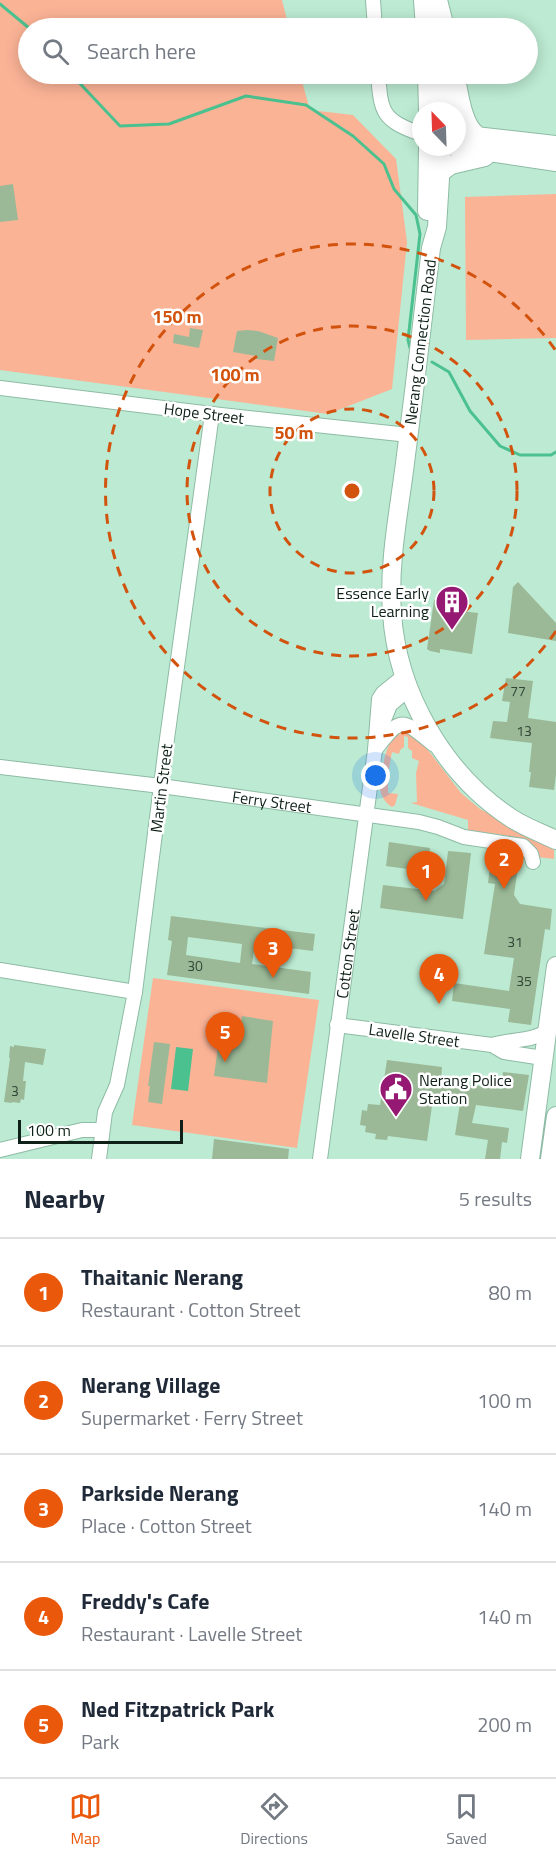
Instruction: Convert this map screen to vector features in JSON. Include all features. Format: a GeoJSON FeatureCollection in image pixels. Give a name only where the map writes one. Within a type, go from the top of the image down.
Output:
{"type":"FeatureCollection","features":[{"type":"Feature","properties":{"kind":"main road"},"geometry":{"type":"LineString","coordinates":[[423,0],[424,18]]}},
{"type":"Feature","properties":{"kind":"main road"},"geometry":{"type":"LineString","coordinates":[[438,0],[439,18]]}},
{"type":"Feature","properties":{"kind":"main road"},"geometry":{"type":"LineString","coordinates":[[438,0],[442,18]]}},
{"type":"Feature","properties":{"kind":"main road"},"geometry":{"type":"LineString","coordinates":[[427,84],[428,102]]}},
{"type":"Feature","properties":{"kind":"main road"},"geometry":{"type":"LineString","coordinates":[[443,84],[443,102]]}},
{"type":"Feature","properties":{"kind":"main road"},"geometry":{"type":"LineString","coordinates":[[457,84],[466,121],[477,135]]}},
{"type":"Feature","properties":{"kind":"main road"},"geometry":{"type":"LineString","coordinates":[[466,134],[556,145]]}},
{"type":"Feature","properties":{"kind":"main road"},"geometry":{"type":"LineString","coordinates":[[466,149],[556,162]]}},
{"type":"Feature","properties":{"kind":"main road"},"geometry":{"type":"LineString","coordinates":[[440,173],[459,162],[505,154]]}},
{"type":"Feature","properties":{"kind":"main road","name":"Nerang Connection Road"},"geometry":{"type":"LineString","coordinates":[[428,156],[426,226],[431,248]]}},
{"type":"Feature","properties":{"kind":"main road","name":"Nerang Connection Road"},"geometry":{"type":"LineString","coordinates":[[409,435],[431,248],[436,227],[441,156]]}},
{"type":"Feature","properties":{"kind":"main road"},"geometry":{"type":"LineString","coordinates":[[409,435],[392,573],[394,631],[407,683],[424,721],[461,775],[510,817],[556,840]]}},
{"type":"Feature","properties":{"kind":"main road"},"geometry":{"type":"LineString","coordinates":[[473,786],[556,825]]}},
{"type":"Feature","properties":{"kind":"main road"},"geometry":{"type":"LineString","coordinates":[[530,1159],[553,1047],[551,1036],[556,966]]}},
{"type":"Feature","properties":{"kind":"main road"},"geometry":{"type":"LineString","coordinates":[[550,1159],[556,1116]]}},
{"type":"Feature","properties":{"kind":"street"},"geometry":{"type":"LineString","coordinates":[[373,0],[374,18]]}},
{"type":"Feature","properties":{"kind":"street"},"geometry":{"type":"LineString","coordinates":[[379,84],[381,103],[388,118],[412,131]]}},
{"type":"Feature","properties":{"kind":"street","name":"Hope Street"},"geometry":{"type":"LineString","coordinates":[[0,388],[409,435]]}},
{"type":"Feature","properties":{"kind":"street","name":"Martin Street"},"geometry":{"type":"LineString","coordinates":[[99,1159],[105,1112],[117,1085],[135,992],[212,414]]}},
{"type":"Feature","properties":{"kind":"street","name":"Cotton Street"},"geometry":{"type":"LineString","coordinates":[[320,1159],[375,750],[378,706],[383,693],[407,683]]}},
{"type":"Feature","properties":{"kind":"street"},"geometry":{"type":"LineString","coordinates":[[375,750],[392,729],[405,725],[416,729],[446,754]]}},
{"type":"Feature","properties":{"kind":"street","name":"Ferry Street"},"geometry":{"type":"LineString","coordinates":[[0,767],[161,786],[430,825],[464,837],[518,844],[529,851],[533,862]]}},
{"type":"Feature","properties":{"kind":"street"},"geometry":{"type":"LineString","coordinates":[[0,970],[135,992]]}},
{"type":"Feature","properties":{"kind":"street","name":"Lavelle Street"},"geometry":{"type":"LineString","coordinates":[[337,1025],[492,1045],[504,1052],[549,1062]]}},
{"type":"Feature","properties":{"kind":"street","name":"Lavelle Street"},"geometry":{"type":"LineString","coordinates":[[492,1045],[504,1041],[551,1036]]}},
{"type":"Feature","properties":{"kind":"street"},"geometry":{"type":"LineString","coordinates":[[0,1150],[82,1130],[102,1130]]}},
{"type":"Feature","properties":{"kind":"shaded area"},"geometry":{"type":"Polygon","coordinates":[[[0,0],[282,0],[286,18],[18,18],[18,84],[303,84],[310,110],[353,115],[396,159],[407,242],[392,389],[328,414],[0,370],[0,0]]]}},
{"type":"Feature","properties":{"kind":"shaded area"},"geometry":{"type":"Polygon","coordinates":[[[556,194],[556,338],[466,340],[465,197],[556,194]]]}},
{"type":"Feature","properties":{"kind":"shaded area"},"geometry":{"type":"Polygon","coordinates":[[[405,731],[418,737],[461,793],[480,809],[554,850],[554,859],[538,857],[535,849],[529,843],[520,839],[468,831],[468,820],[411,803],[417,802],[416,773],[419,761],[412,758],[412,751],[408,748],[408,737],[404,736],[404,747],[399,754],[392,752],[388,773],[388,793],[398,794],[395,805],[392,807],[384,799],[381,791],[382,769],[393,737],[405,731]]]}},
{"type":"Feature","properties":{"kind":"shaded area"},"geometry":{"type":"Polygon","coordinates":[[[153,978],[319,1000],[297,1148],[132,1125],[153,978]]]}},
{"type":"Feature","properties":{"kind":"shaded area"},"geometry":{"type":"Polygon","coordinates":[[[176,1047],[193,1049],[188,1091],[171,1089],[176,1047]]]}},
{"type":"Feature","properties":{"kind":"building"},"geometry":{"type":"Polygon","coordinates":[[[13,184],[18,220],[0,222],[0,186],[13,184]]]}},
{"type":"Feature","properties":{"kind":"building"},"geometry":{"type":"Polygon","coordinates":[[[190,328],[203,330],[199,348],[173,343],[174,334],[189,337],[190,328]]]}},
{"type":"Feature","properties":{"kind":"building"},"geometry":{"type":"Polygon","coordinates":[[[247,330],[278,338],[274,361],[256,359],[256,356],[233,352],[237,331],[247,330]]]}},
{"type":"Feature","properties":{"kind":"building"},"geometry":{"type":"Polygon","coordinates":[[[518,582],[556,623],[556,641],[508,633],[513,587],[518,582]]]}},
{"type":"Feature","properties":{"kind":"building","name":"Essence Early Learning"},"geometry":{"type":"Polygon","coordinates":[[[434,600],[445,601],[444,609],[478,613],[472,654],[440,649],[440,653],[427,649],[434,600]]]}},
{"type":"Feature","properties":{"kind":"building"},"geometry":{"type":"Polygon","coordinates":[[[506,678],[533,681],[528,718],[556,722],[554,790],[529,787],[532,743],[490,738],[493,721],[507,722],[510,702],[502,701],[506,678]]]}},
{"type":"Feature","properties":{"kind":"building"},"geometry":{"type":"Polygon","coordinates":[[[389,842],[430,848],[427,868],[422,871],[386,866],[389,842]]]}},
{"type":"Feature","properties":{"kind":"building"},"geometry":{"type":"Polygon","coordinates":[[[448,851],[471,853],[463,919],[380,908],[383,885],[434,891],[444,884],[448,851]]]}},
{"type":"Feature","properties":{"kind":"building"},"geometry":{"type":"Polygon","coordinates":[[[499,857],[519,860],[514,895],[520,904],[552,909],[550,930],[545,929],[531,1025],[508,1022],[510,1009],[452,1001],[454,983],[509,991],[514,958],[484,954],[495,884],[488,883],[491,860],[499,861],[499,857]]]}},
{"type":"Feature","properties":{"kind":"building"},"geometry":{"type":"Polygon","coordinates":[[[171,916],[315,934],[313,951],[255,944],[252,964],[311,972],[309,994],[167,975],[172,941],[168,940],[171,916]],[[188,937],[186,955],[240,963],[242,944],[188,937]]]}},
{"type":"Feature","properties":{"kind":"building"},"geometry":{"type":"Polygon","coordinates":[[[242,1016],[273,1021],[267,1083],[214,1076],[219,1040],[239,1043],[242,1016]]]}},
{"type":"Feature","properties":{"kind":"building"},"geometry":{"type":"Polygon","coordinates":[[[154,1042],[170,1044],[162,1104],[148,1102],[154,1042]]]}},
{"type":"Feature","properties":{"kind":"building"},"geometry":{"type":"Polygon","coordinates":[[[14,1045],[46,1049],[43,1065],[25,1062],[24,1100],[21,1099],[20,1103],[4,1102],[10,1046],[14,1047],[14,1045]]]}},
{"type":"Feature","properties":{"kind":"building"},"geometry":{"type":"Polygon","coordinates":[[[387,1060],[442,1067],[441,1081],[501,1089],[503,1072],[529,1075],[523,1111],[476,1105],[472,1123],[509,1128],[507,1143],[502,1142],[500,1159],[485,1159],[488,1140],[455,1135],[460,1103],[433,1099],[427,1141],[388,1136],[387,1140],[375,1139],[376,1134],[365,1132],[366,1126],[360,1125],[362,1110],[367,1111],[368,1104],[380,1105],[387,1060]]]}},
{"type":"Feature","properties":{"kind":"building"},"geometry":{"type":"Polygon","coordinates":[[[214,1139],[289,1149],[288,1159],[212,1159],[214,1139]]]}},
{"type":"Feature","properties":{"kind":"waterway"},"geometry":{"type":"LineString","coordinates":[[0,4],[18,19]]}},
{"type":"Feature","properties":{"kind":"waterway"},"geometry":{"type":"LineString","coordinates":[[80,84],[120,126],[169,124],[246,96],[306,105],[353,136],[384,164],[394,189],[416,215],[420,234],[408,340],[410,348]]}},
{"type":"Feature","properties":{"kind":"waterway"},"geometry":{"type":"LineString","coordinates":[[432,362],[449,372],[470,411],[500,446],[520,455],[551,455],[556,452]]}},
{"type":"Feature","properties":{"kind":"place","name":"Essence Early Learning"},"geometry":{"type":"Point","coordinates":[452,631]}},
{"type":"Feature","properties":{"kind":"place","name":"Nerang Village"},"geometry":{"type":"Point","coordinates":[504,889]}},
{"type":"Feature","properties":{"kind":"place","name":"Thaitanic Nerang"},"geometry":{"type":"Point","coordinates":[426,901]}},
{"type":"Feature","properties":{"kind":"place","name":"Parkside Nerang"},"geometry":{"type":"Point","coordinates":[273,978]}},
{"type":"Feature","properties":{"kind":"place","name":"Freddy's Cafe"},"geometry":{"type":"Point","coordinates":[439,1004]}},
{"type":"Feature","properties":{"kind":"place","name":"Ned Fitzpatrick Park"},"geometry":{"type":"Point","coordinates":[225,1062]}},
{"type":"Feature","properties":{"kind":"place","name":"Nerang Police Station"},"geometry":{"type":"Point","coordinates":[396,1118]}}]}
